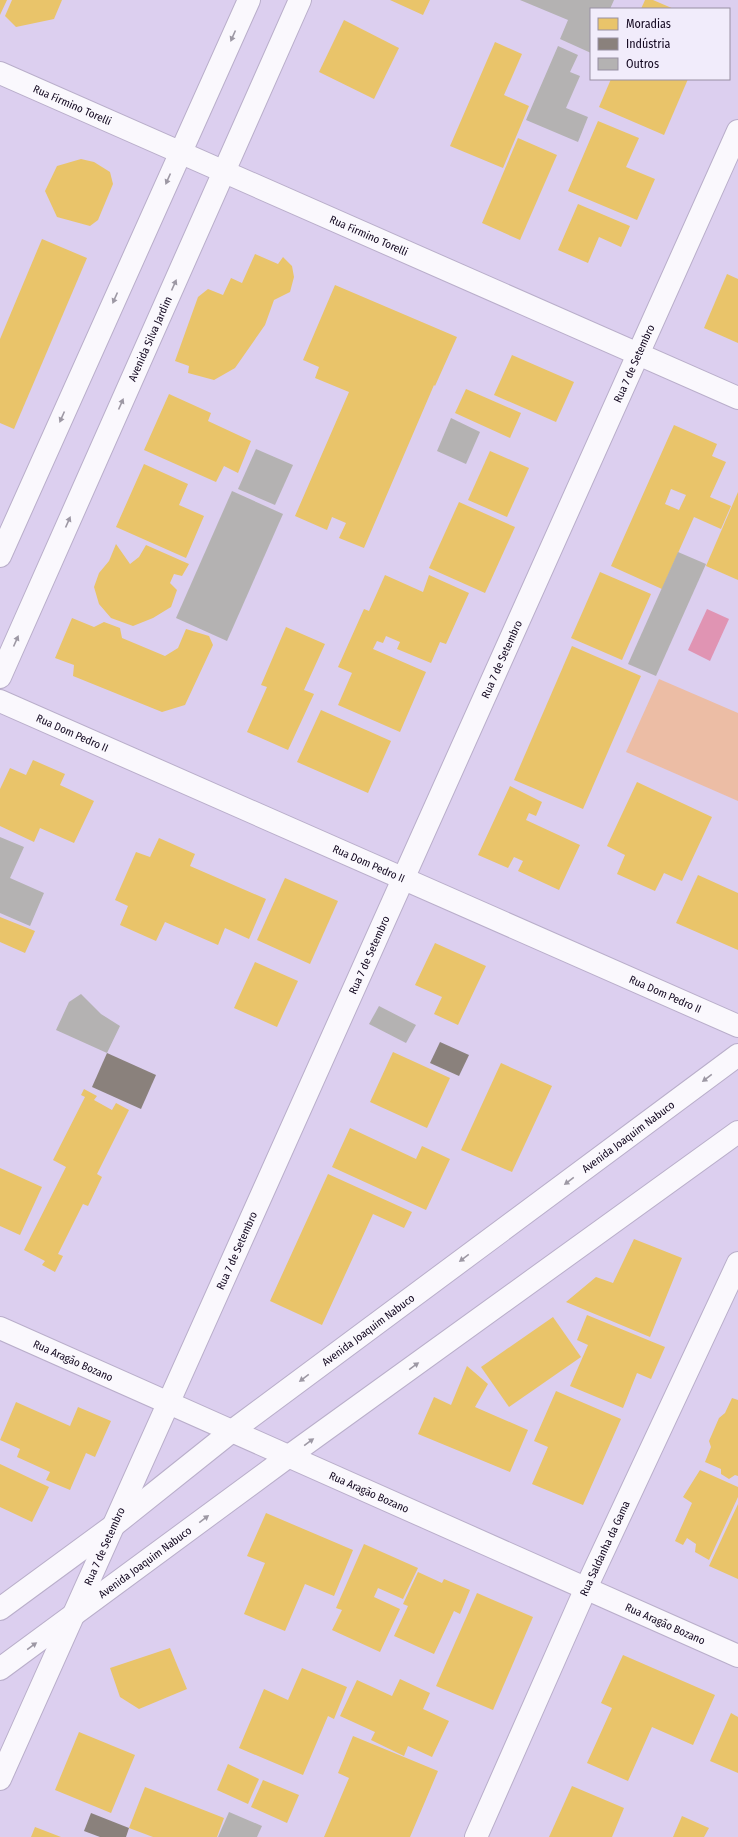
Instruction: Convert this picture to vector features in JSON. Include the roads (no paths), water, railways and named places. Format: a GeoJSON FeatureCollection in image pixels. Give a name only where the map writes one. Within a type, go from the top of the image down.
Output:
{"type":"FeatureCollection","features":[{"type":"Feature","properties":{"kind":"street"},"geometry":{"type":"LineString","coordinates":[[0,556],[249,0]]}},
{"type":"Feature","properties":{"kind":"street","name":"Avenida Silva Jardim"},"geometry":{"type":"LineString","coordinates":[[0,677],[300,0]]}},
{"type":"Feature","properties":{"kind":"street","name":"Rua Firmino Torelli"},"geometry":{"type":"LineString","coordinates":[[0,73],[738,398]]}},
{"type":"Feature","properties":{"kind":"street","name":"Rua 7 de Setembro"},"geometry":{"type":"LineString","coordinates":[[0,1779],[738,131]]}},
{"type":"Feature","properties":{"kind":"street","name":"Rua Dom Pedro II"},"geometry":{"type":"LineString","coordinates":[[0,701],[738,1026]]}},
{"type":"Feature","properties":{"kind":"street","name":"Avenida Joaquim Nabuco"},"geometry":{"type":"LineString","coordinates":[[0,1609],[113,1526],[232,1431],[738,1055]]}},
{"type":"Feature","properties":{"kind":"street","name":"Avenida Joaquim Nabuco"},"geometry":{"type":"LineString","coordinates":[[0,1669],[289,1456],[738,1132]]}},
{"type":"Feature","properties":{"kind":"street","name":"Rua Saldanha da Gama"},"geometry":{"type":"LineString","coordinates":[[476,1837],[586,1588],[738,1263]]}},
{"type":"Feature","properties":{"kind":"street","name":"Rua Aragão Bozano"},"geometry":{"type":"LineString","coordinates":[[0,1328],[738,1656]]}}]}
